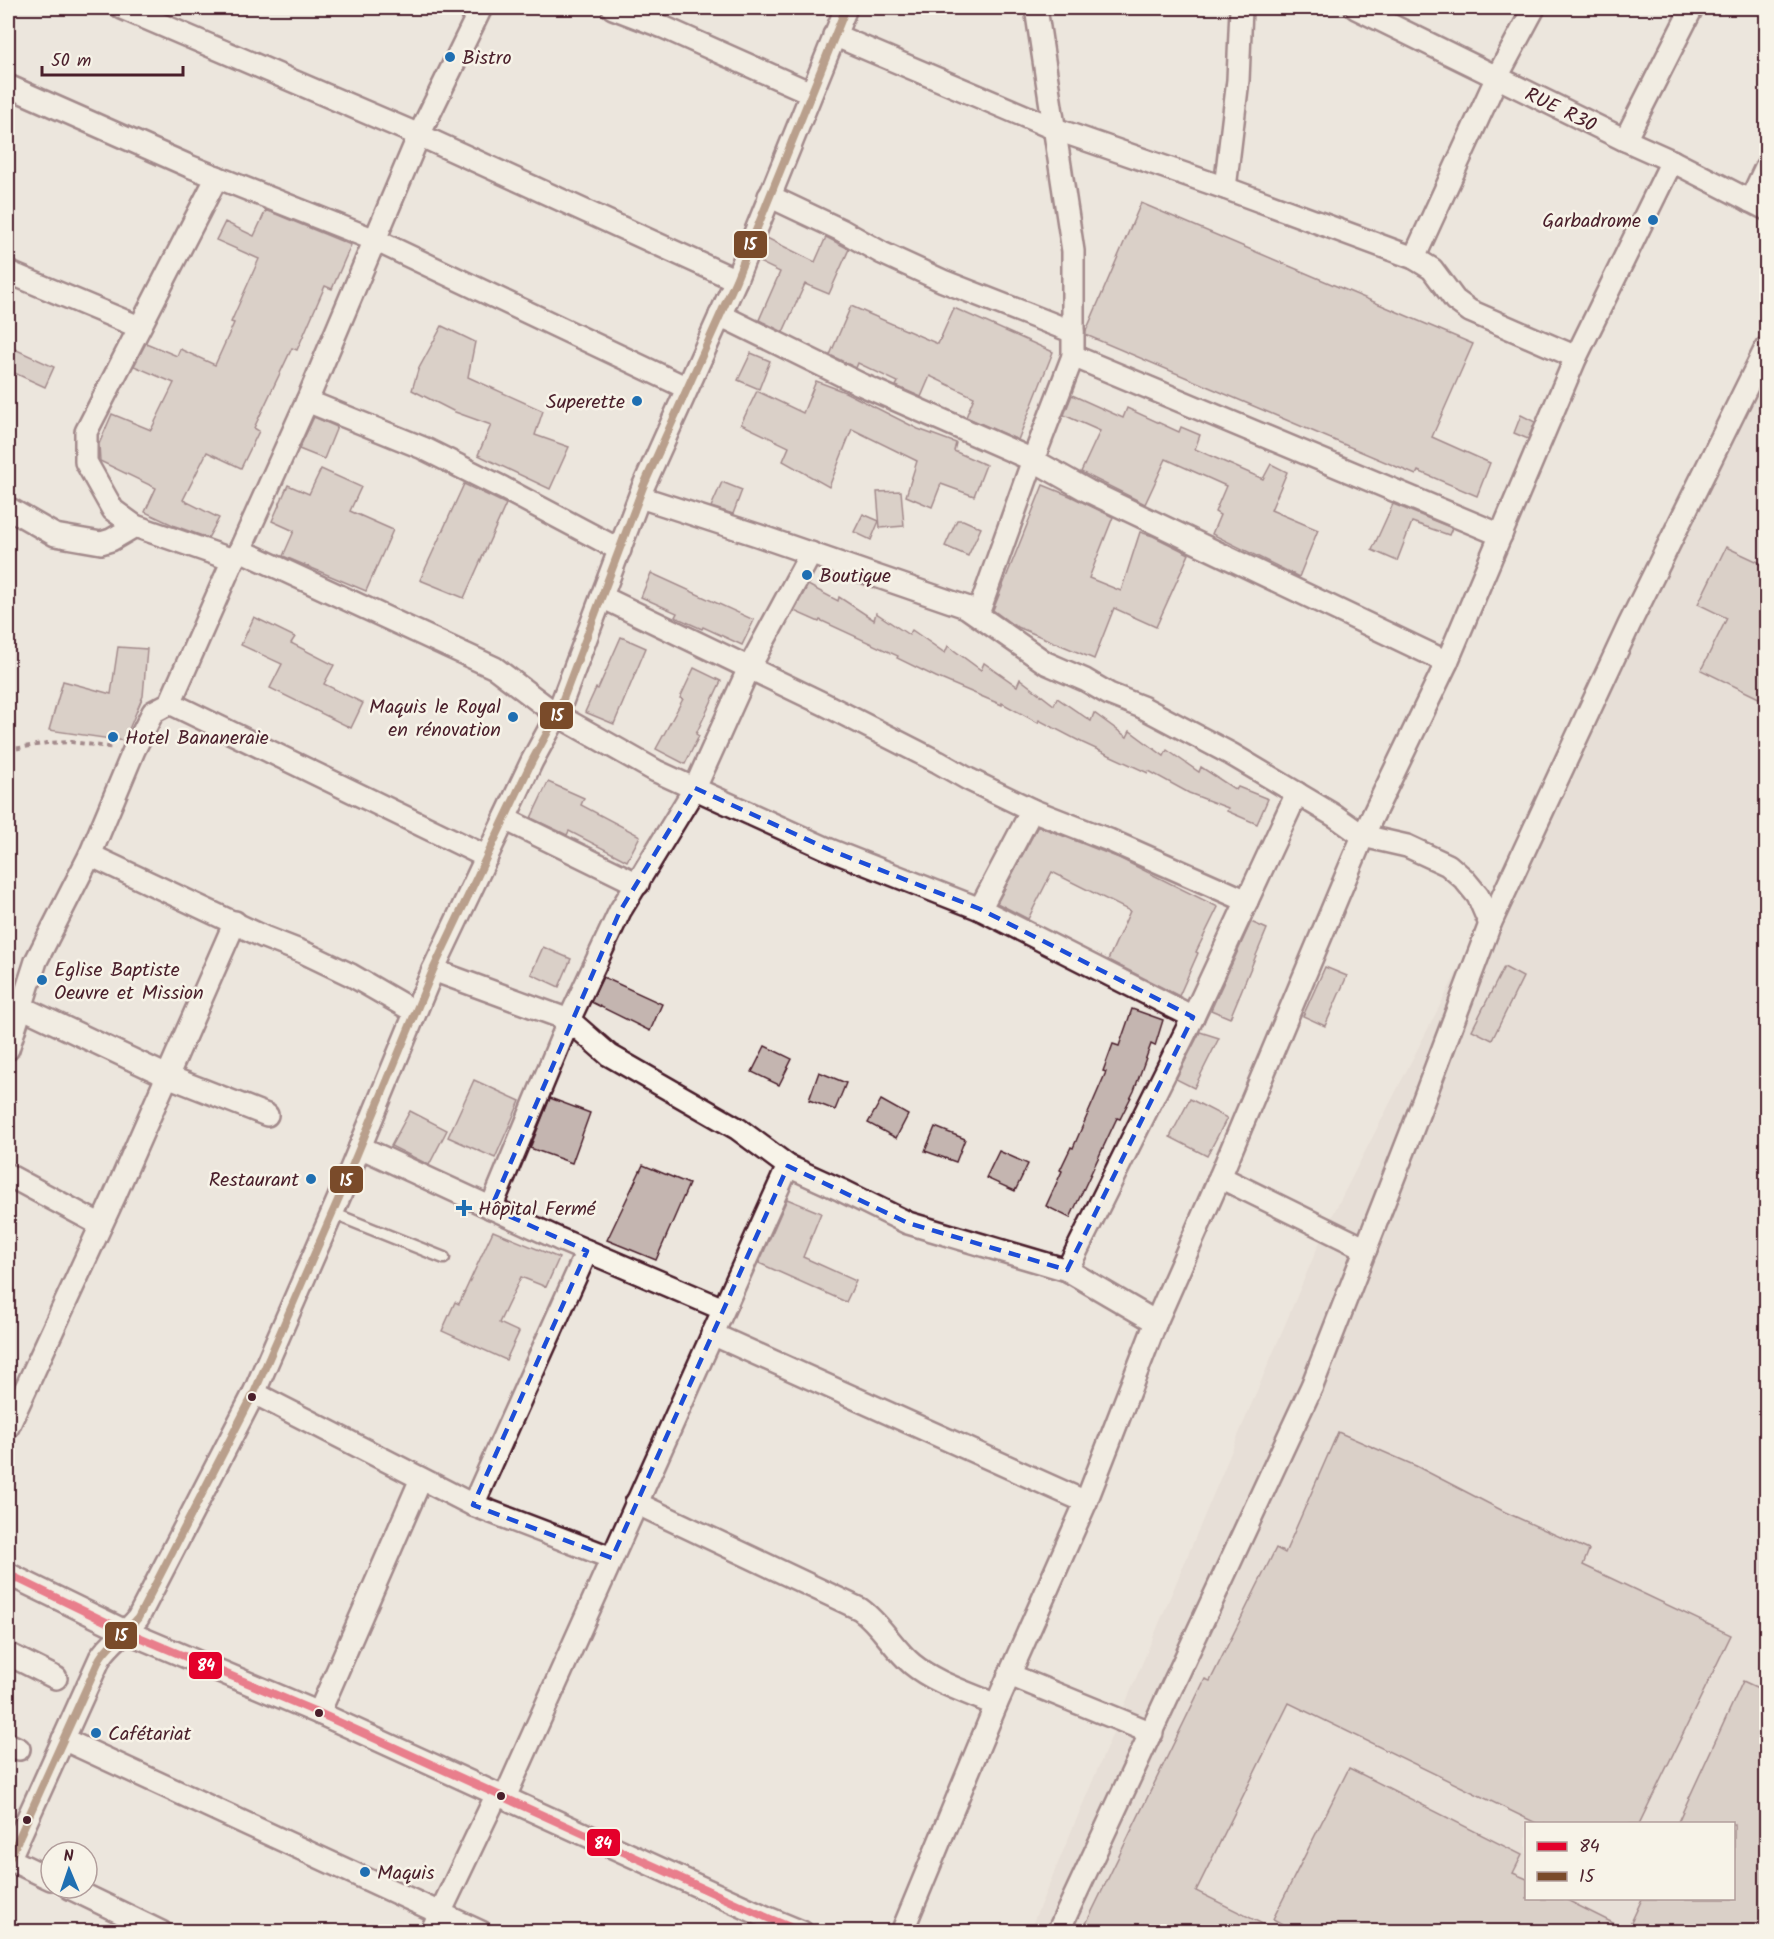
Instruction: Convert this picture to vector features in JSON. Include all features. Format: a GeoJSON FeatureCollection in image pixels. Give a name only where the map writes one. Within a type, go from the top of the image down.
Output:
{"type":"FeatureCollection","features":[{"type":"Feature","properties":{"kind":"street"},"geometry":{"type":"LineString","coordinates":[[122,8],[419,135],[736,280]]}},
{"type":"Feature","properties":{"kind":"street"},"geometry":{"type":"LineString","coordinates":[[8,1049],[36,961],[90,855],[134,750],[153,712],[170,703],[308,401],[419,135],[481,8]]}},
{"type":"Feature","properties":{"kind":"street"},"geometry":{"type":"LineString","coordinates":[[613,8],[663,27],[811,93]]}},
{"type":"Feature","properties":{"kind":"street"},"geometry":{"type":"LineString","coordinates":[[39,1874],[8,1860],[105,1650],[127,1632],[146,1603],[254,1393],[433,970],[532,761],[557,715],[640,497],[736,280],[846,8]]}},
{"type":"Feature","properties":{"kind":"street"},"geometry":{"type":"LineString","coordinates":[[978,614],[1072,356],[1073,251],[1036,8]]}},
{"type":"Feature","properties":{"kind":"street"},"geometry":{"type":"LineString","coordinates":[[1225,188],[1238,80],[1241,8]]}},
{"type":"Feature","properties":{"kind":"street","name":"RUE R30"},"geometry":{"type":"LineString","coordinates":[[1356,8],[1758,205]]}},
{"type":"Feature","properties":{"kind":"street"},"geometry":{"type":"LineString","coordinates":[[1414,258],[1497,77],[1534,8]]}},
{"type":"Feature","properties":{"kind":"street"},"geometry":{"type":"LineString","coordinates":[[1625,140],[1692,8]]}},
{"type":"Feature","properties":{"kind":"street"},"geometry":{"type":"LineString","coordinates":[[834,35],[1055,129],[1225,188],[1414,258],[1432,269],[1455,300],[1470,311],[1576,357]]}},
{"type":"Feature","properties":{"kind":"street"},"geometry":{"type":"LineString","coordinates":[[8,86],[217,177],[375,240],[687,388]]}},
{"type":"Feature","properties":{"kind":"street"},"geometry":{"type":"LineString","coordinates":[[902,1932],[996,1705],[1086,1502],[1156,1322],[1220,1177],[1363,836],[1447,662],[1576,357],[1672,161]]}},
{"type":"Feature","properties":{"kind":"street"},"geometry":{"type":"LineString","coordinates":[[1758,205],[1767,167]]}},
{"type":"Feature","properties":{"kind":"street"},"geometry":{"type":"LineString","coordinates":[[217,177],[86,432],[86,462],[113,510],[135,526],[237,555],[495,668],[557,715],[656,771],[830,850],[980,909],[1193,1017]]}},
{"type":"Feature","properties":{"kind":"street"},"geometry":{"type":"LineString","coordinates":[[769,196],[943,281],[1073,332]]}},
{"type":"Feature","properties":{"kind":"street"},"geometry":{"type":"LineString","coordinates":[[8,272],[139,327]]}},
{"type":"Feature","properties":{"kind":"street"},"geometry":{"type":"LineString","coordinates":[[720,315],[860,384],[1033,460],[1088,491],[1447,662]]}},
{"type":"Feature","properties":{"kind":"street"},"geometry":{"type":"LineString","coordinates":[[1058,1932],[1312,1386],[1490,924],[1629,625],[1767,348]]}},
{"type":"Feature","properties":{"kind":"street"},"geometry":{"type":"LineString","coordinates":[[1072,356],[1501,535]]}},
{"type":"Feature","properties":{"kind":"street"},"geometry":{"type":"LineString","coordinates":[[308,401],[423,448],[620,550]]}},
{"type":"Feature","properties":{"kind":"street"},"geometry":{"type":"LineString","coordinates":[[640,497],[966,607],[1046,663],[1142,708],[1231,754],[1363,836],[1407,846],[1448,865],[1478,896],[1490,924]]}},
{"type":"Feature","properties":{"kind":"street"},"geometry":{"type":"LineString","coordinates":[[8,508],[55,535],[101,543],[135,526]]}},
{"type":"Feature","properties":{"kind":"street"},"geometry":{"type":"LineString","coordinates":[[491,1208],[569,1020],[620,911],[695,788],[749,668],[811,553]]}},
{"type":"Feature","properties":{"kind":"street"},"geometry":{"type":"LineString","coordinates":[[602,597],[1032,810],[1109,840],[1247,901]]}},
{"type":"Feature","properties":{"kind":"street"},"geometry":{"type":"LineString","coordinates":[[170,703],[487,857]]}},
{"type":"Feature","properties":{"kind":"street"},"geometry":{"type":"LineString","coordinates":[[1067,1270],[1193,1017],[1297,793]]}},
{"type":"Feature","properties":{"kind":"street"},"geometry":{"type":"LineString","coordinates":[[980,909],[1032,810]]}},
{"type":"Feature","properties":{"kind":"street"},"geometry":{"type":"LineString","coordinates":[[505,819],[638,884]]}},
{"type":"Feature","properties":{"kind":"street"},"geometry":{"type":"LineString","coordinates":[[90,855],[351,975],[416,1012]]}},
{"type":"Feature","properties":{"kind":"street"},"geometry":{"type":"LineString","coordinates":[[8,1427],[101,1225],[235,922]]}},
{"type":"Feature","properties":{"kind":"street"},"geometry":{"type":"LineString","coordinates":[[433,970],[569,1020],[609,1055],[738,1129],[788,1166],[908,1223],[1067,1270],[1156,1322]]}},
{"type":"Feature","properties":{"kind":"street"},"geometry":{"type":"LineString","coordinates":[[21,1007],[167,1076],[267,1115]]}},
{"type":"Feature","properties":{"kind":"street"},"geometry":{"type":"LineString","coordinates":[[360,1147],[587,1251],[723,1309]]}},
{"type":"Feature","properties":{"kind":"street"},"geometry":{"type":"LineString","coordinates":[[435,1922],[501,1796],[612,1558],[788,1166]]}},
{"type":"Feature","properties":{"kind":"street"},"geometry":{"type":"LineString","coordinates":[[8,1175],[101,1225]]}},
{"type":"Feature","properties":{"kind":"street"},"geometry":{"type":"LineString","coordinates":[[1220,1177],[1366,1249]]}},
{"type":"Feature","properties":{"kind":"street"},"geometry":{"type":"LineString","coordinates":[[473,1505],[587,1251]]}},
{"type":"Feature","properties":{"kind":"street"},"geometry":{"type":"LineString","coordinates":[[712,1334],[1086,1502]]}},
{"type":"Feature","properties":{"kind":"street"},"geometry":{"type":"LineString","coordinates":[[254,1393],[473,1505],[612,1558]]}},
{"type":"Feature","properties":{"kind":"street"},"geometry":{"type":"LineString","coordinates":[[319,1713],[421,1479]]}},
{"type":"Feature","properties":{"kind":"street"},"geometry":{"type":"LineString","coordinates":[[636,1503],[860,1609],[877,1623],[912,1664],[936,1678],[996,1705]]}},
{"type":"Feature","properties":{"kind":"street"},"geometry":{"type":"LineString","coordinates":[[8,1574],[127,1632],[319,1713],[501,1796],[765,1925],[802,1932]]}},
{"type":"Feature","properties":{"kind":"street"},"geometry":{"type":"LineString","coordinates":[[8,1654],[56,1678]]}},
{"type":"Feature","properties":{"kind":"street"},"geometry":{"type":"LineString","coordinates":[[1010,1675],[1152,1733]]}},
{"type":"Feature","properties":{"kind":"street"},"geometry":{"type":"LineString","coordinates":[[63,1739],[435,1922],[481,1932]]}},
{"type":"Feature","properties":{"kind":"street"},"geometry":{"type":"LineString","coordinates":[[95,1900],[161,1932]]}},
{"type":"Feature","properties":{"kind":"lane"},"geometry":{"type":"LineString","coordinates":[[332,1213],[444,1258]]}},
{"type":"Feature","properties":{"kind":"path"},"geometry":{"type":"LineString","coordinates":[[8,750],[47,743],[72,742],[134,750]]}},
{"type":"Feature","properties":{"kind":"highlighted area"},"geometry":{"type":"Polygon","coordinates":[[[695,788],[830,850],[980,909],[1193,1017],[1067,1270],[908,1223],[788,1166],[612,1558],[473,1505],[587,1251],[491,1208],[620,911],[695,788]]]}},
{"type":"Feature","properties":{"kind":"shaded area"},"geometry":{"type":"Polygon","coordinates":[[[1766,368],[1766,1931],[1029,1932],[1324,1232],[1766,368]]]}},
{"type":"Feature","properties":{"kind":"building"},"geometry":{"type":"Polygon","coordinates":[[[1141,203],[1473,344],[1432,437],[1490,463],[1477,496],[1418,471],[1416,475],[1086,335],[1141,203]]]}},
{"type":"Feature","properties":{"kind":"building"},"geometry":{"type":"Polygon","coordinates":[[[266,210],[351,245],[332,289],[325,286],[297,350],[292,348],[254,428],[259,431],[241,468],[207,452],[183,500],[219,518],[208,538],[145,512],[156,488],[100,461],[99,444],[112,414],[151,430],[174,383],[134,366],[146,343],[177,356],[180,349],[215,365],[259,259],[216,240],[225,222],[254,236],[266,210]]]}},
{"type":"Feature","properties":{"kind":"building"},"geometry":{"type":"Polygon","coordinates":[[[826,237],[849,249],[829,294],[805,284],[783,332],[759,320],[780,272],[757,261],[767,238],[815,262],[826,237]]]}},
{"type":"Feature","properties":{"kind":"building"},"geometry":{"type":"Polygon","coordinates":[[[851,306],[938,344],[954,308],[1053,352],[1018,440],[966,417],[974,397],[930,376],[921,397],[896,386],[898,382],[858,363],[856,368],[830,355],[851,306]]]}},
{"type":"Feature","properties":{"kind":"building"},"geometry":{"type":"Polygon","coordinates":[[[442,326],[475,342],[468,377],[543,411],[535,435],[569,447],[550,489],[478,455],[491,425],[455,412],[412,390],[418,370],[442,326]]]}},
{"type":"Feature","properties":{"kind":"building"},"geometry":{"type":"Polygon","coordinates":[[[8,346],[54,367],[45,387],[8,370],[8,346]]]}},
{"type":"Feature","properties":{"kind":"building"},"geometry":{"type":"Polygon","coordinates":[[[751,353],[770,361],[759,389],[738,380],[751,353]]]}},
{"type":"Feature","properties":{"kind":"building"},"geometry":{"type":"Polygon","coordinates":[[[816,381],[845,392],[918,429],[956,443],[954,451],[986,465],[974,496],[941,484],[932,507],[906,496],[917,461],[852,429],[829,487],[783,461],[789,447],[741,424],[757,391],[803,413],[816,381]]]}},
{"type":"Feature","properties":{"kind":"building"},"geometry":{"type":"Polygon","coordinates":[[[1072,395],[1123,418],[1127,408],[1179,432],[1181,427],[1200,435],[1195,449],[1263,479],[1271,464],[1287,472],[1271,510],[1318,530],[1299,577],[1212,534],[1220,515],[1215,512],[1226,486],[1166,459],[1145,504],[1081,472],[1100,431],[1064,415],[1072,395]]]}},
{"type":"Feature","properties":{"kind":"building"},"geometry":{"type":"Polygon","coordinates":[[[1521,415],[1535,422],[1528,439],[1514,433],[1521,415]]]}},
{"type":"Feature","properties":{"kind":"building"},"geometry":{"type":"Polygon","coordinates":[[[314,417],[337,427],[324,459],[299,449],[314,417]]]}},
{"type":"Feature","properties":{"kind":"building"},"geometry":{"type":"Polygon","coordinates":[[[321,469],[361,487],[350,511],[393,530],[366,591],[283,556],[294,531],[272,521],[288,485],[309,494],[321,469]]]}},
{"type":"Feature","properties":{"kind":"building"},"geometry":{"type":"Polygon","coordinates":[[[722,482],[742,490],[733,514],[711,507],[722,482]]]}},
{"type":"Feature","properties":{"kind":"building"},"geometry":{"type":"Polygon","coordinates":[[[464,484],[506,504],[464,598],[420,580],[464,484]]]}},
{"type":"Feature","properties":{"kind":"building"},"geometry":{"type":"Polygon","coordinates":[[[1043,485],[1113,517],[1089,578],[1121,591],[1140,532],[1189,554],[1156,627],[1114,608],[1094,659],[1013,625],[993,610],[1043,485]]]}},
{"type":"Feature","properties":{"kind":"building"},"geometry":{"type":"Polygon","coordinates":[[[901,491],[904,526],[880,528],[877,492],[901,491]]]}},
{"type":"Feature","properties":{"kind":"building"},"geometry":{"type":"Polygon","coordinates":[[[1393,504],[1452,528],[1449,535],[1412,522],[1397,561],[1372,550],[1393,504]]]}},
{"type":"Feature","properties":{"kind":"building"},"geometry":{"type":"Polygon","coordinates":[[[863,514],[879,521],[871,540],[854,532],[863,514]]]}},
{"type":"Feature","properties":{"kind":"building"},"geometry":{"type":"Polygon","coordinates":[[[957,520],[963,520],[981,528],[968,556],[945,546],[957,520]]]}},
{"type":"Feature","properties":{"kind":"building"},"geometry":{"type":"Polygon","coordinates":[[[1726,547],[1767,566],[1767,702],[1701,670],[1727,618],[1698,604],[1726,547]]]}},
{"type":"Feature","properties":{"kind":"building"},"geometry":{"type":"Polygon","coordinates":[[[651,573],[754,620],[742,645],[675,617],[677,613],[641,597],[651,573]]]}},
{"type":"Feature","properties":{"kind":"building"},"geometry":{"type":"Polygon","coordinates":[[[808,585],[838,601],[839,597],[874,620],[876,613],[909,635],[912,630],[945,653],[948,646],[981,670],[984,663],[1017,686],[1020,679],[1054,705],[1057,698],[1091,721],[1094,713],[1127,737],[1130,731],[1164,756],[1167,750],[1199,772],[1201,767],[1236,790],[1238,787],[1268,799],[1257,824],[1227,811],[1228,808],[1189,793],[1149,771],[1148,773],[1083,743],[1039,720],[1038,723],[1002,703],[1002,705],[936,677],[897,658],[898,656],[820,620],[819,622],[794,611],[808,585]]]}},
{"type":"Feature","properties":{"kind":"building"},"geometry":{"type":"Polygon","coordinates":[[[254,617],[295,637],[291,643],[334,665],[324,684],[363,703],[351,728],[270,688],[282,664],[241,645],[254,617]]]}},
{"type":"Feature","properties":{"kind":"building"},"geometry":{"type":"Polygon","coordinates":[[[621,637],[646,648],[614,724],[585,712],[621,637]]]}},
{"type":"Feature","properties":{"kind":"building"},"geometry":{"type":"Polygon","coordinates":[[[118,647],[147,649],[143,696],[124,741],[49,730],[63,681],[111,694],[118,647]]]}},
{"type":"Feature","properties":{"kind":"building"},"geometry":{"type":"Polygon","coordinates":[[[694,668],[721,681],[696,734],[699,736],[685,764],[656,749],[683,699],[680,698],[694,668]]]}},
{"type":"Feature","properties":{"kind":"building"},"geometry":{"type":"Polygon","coordinates":[[[548,782],[584,798],[581,805],[640,836],[627,861],[569,831],[567,835],[531,818],[548,782]]]}},
{"type":"Feature","properties":{"kind":"building"},"geometry":{"type":"Polygon","coordinates":[[[1038,826],[1119,858],[1218,907],[1196,952],[1198,953],[1179,996],[1108,960],[1130,911],[1052,872],[1028,919],[997,903],[1038,826]]]}},
{"type":"Feature","properties":{"kind":"building"},"geometry":{"type":"Polygon","coordinates":[[[1251,922],[1267,929],[1230,1018],[1211,1010],[1251,922]]]}},
{"type":"Feature","properties":{"kind":"building"},"geometry":{"type":"Polygon","coordinates":[[[543,947],[571,959],[559,987],[531,974],[543,947]]]}},
{"type":"Feature","properties":{"kind":"building"},"geometry":{"type":"Polygon","coordinates":[[[1325,967],[1347,976],[1325,1026],[1303,1016],[1325,967]]]}},
{"type":"Feature","properties":{"kind":"building"},"geometry":{"type":"Polygon","coordinates":[[[1504,967],[1523,977],[1492,1040],[1472,1030],[1504,967]]]}},
{"type":"Feature","properties":{"kind":"building"},"geometry":{"type":"Polygon","coordinates":[[[603,977],[662,1004],[650,1031],[591,1002],[603,977]]]}},
{"type":"Feature","properties":{"kind":"building"},"geometry":{"type":"Polygon","coordinates":[[[1132,1009],[1163,1020],[1155,1046],[1151,1044],[1134,1091],[1120,1119],[1117,1118],[1070,1218],[1046,1206],[1062,1171],[1060,1170],[1071,1147],[1073,1148],[1106,1072],[1103,1071],[1113,1044],[1119,1046],[1132,1009]]]}},
{"type":"Feature","properties":{"kind":"building"},"geometry":{"type":"Polygon","coordinates":[[[1200,1032],[1219,1038],[1194,1088],[1176,1079],[1200,1032]]]}},
{"type":"Feature","properties":{"kind":"building"},"geometry":{"type":"Polygon","coordinates":[[[765,1046],[792,1059],[779,1085],[752,1072],[765,1046]]]}},
{"type":"Feature","properties":{"kind":"building"},"geometry":{"type":"Polygon","coordinates":[[[819,1072],[846,1083],[835,1110],[809,1100],[819,1072]]]}},
{"type":"Feature","properties":{"kind":"building"},"geometry":{"type":"Polygon","coordinates":[[[474,1080],[520,1101],[495,1158],[448,1137],[474,1080]]]}},
{"type":"Feature","properties":{"kind":"building"},"geometry":{"type":"Polygon","coordinates":[[[550,1098],[590,1113],[572,1163],[530,1148],[550,1098]]]}},
{"type":"Feature","properties":{"kind":"building"},"geometry":{"type":"Polygon","coordinates":[[[1190,1099],[1227,1118],[1207,1156],[1170,1137],[1190,1099]]]}},
{"type":"Feature","properties":{"kind":"building"},"geometry":{"type":"Polygon","coordinates":[[[881,1100],[908,1115],[896,1138],[868,1123],[881,1100]]]}},
{"type":"Feature","properties":{"kind":"building"},"geometry":{"type":"Polygon","coordinates":[[[410,1111],[447,1130],[429,1165],[391,1146],[410,1111]]]}},
{"type":"Feature","properties":{"kind":"building"},"geometry":{"type":"Polygon","coordinates":[[[935,1127],[965,1139],[956,1162],[925,1151],[935,1127]]]}},
{"type":"Feature","properties":{"kind":"building"},"geometry":{"type":"Polygon","coordinates":[[[999,1151],[1028,1164],[1015,1191],[986,1178],[999,1151]]]}},
{"type":"Feature","properties":{"kind":"building"},"geometry":{"type":"Polygon","coordinates":[[[643,1165],[689,1184],[656,1260],[607,1240],[643,1165]]]}},
{"type":"Feature","properties":{"kind":"building"},"geometry":{"type":"Polygon","coordinates":[[[787,1199],[821,1213],[803,1257],[856,1281],[846,1302],[759,1263],[787,1199]]]}},
{"type":"Feature","properties":{"kind":"building"},"geometry":{"type":"Polygon","coordinates":[[[493,1231],[559,1258],[546,1287],[521,1277],[499,1323],[519,1332],[506,1360],[442,1331],[455,1302],[459,1304],[493,1231]]]}},
{"type":"Feature","properties":{"kind":"building"},"geometry":{"type":"Polygon","coordinates":[[[1338,1432],[1416,1466],[1505,1512],[1589,1550],[1583,1565],[1731,1635],[1640,1822],[1534,1822],[1289,1703],[1196,1891],[1279,1932],[1082,1932],[1205,1679],[1210,1681],[1276,1548],[1285,1553],[1338,1432]]]}},
{"type":"Feature","properties":{"kind":"building"},"geometry":{"type":"Polygon","coordinates":[[[1743,1681],[1767,1692],[1767,1932],[1645,1932],[1630,1925],[1642,1900],[1735,1900],[1735,1822],[1678,1822],[1743,1681]]]}},
{"type":"Feature","properties":{"kind":"building"},"geometry":{"type":"Polygon","coordinates":[[[1349,1768],[1522,1855],[1513,1873],[1525,1878],[1525,1900],[1567,1900],[1631,1932],[1297,1932],[1273,1919],[1349,1768]]]}},
{"type":"Feature","properties":{"kind":"transit line","name":"15"},"geometry":{"type":"LineString","coordinates":[[8,1862],[100,1658],[138,1618],[254,1393],[341,1193],[433,970],[532,761],[557,715],[643,487],[736,280],[846,8]]}},
{"type":"Feature","properties":{"kind":"transit line","name":"84"},"geometry":{"type":"LineString","coordinates":[[8,1574],[127,1632],[319,1713],[802,1932]]}},
{"type":"Feature","properties":{"kind":"place","name":"Bistro"},"geometry":{"type":"Point","coordinates":[450,57]}},
{"type":"Feature","properties":{"kind":"place","name":"Garbadrome"},"geometry":{"type":"Point","coordinates":[1653,220]}},
{"type":"Feature","properties":{"kind":"place","name":"Superette"},"geometry":{"type":"Point","coordinates":[637,401]}},
{"type":"Feature","properties":{"kind":"place","name":"Boutique"},"geometry":{"type":"Point","coordinates":[807,575]}},
{"type":"Feature","properties":{"kind":"place","name":"Maquis le Royal en rénovation"},"geometry":{"type":"Point","coordinates":[513,717]}},
{"type":"Feature","properties":{"kind":"place","name":"Hotel Bananeraie"},"geometry":{"type":"Point","coordinates":[113,737]}},
{"type":"Feature","properties":{"kind":"place","name":"Eglise Baptiste Oeuvre et Mission"},"geometry":{"type":"Point","coordinates":[42,980]}},
{"type":"Feature","properties":{"kind":"place","name":"Restaurant"},"geometry":{"type":"Point","coordinates":[311,1179]}},
{"type":"Feature","properties":{"kind":"place","name":"Hôpital Fermé"},"geometry":{"type":"Point","coordinates":[464,1208]}},
{"type":"Feature","properties":{"kind":"place","name":"Cafétariat"},"geometry":{"type":"Point","coordinates":[96,1733]}},
{"type":"Feature","properties":{"kind":"place","name":"Maquis"},"geometry":{"type":"Point","coordinates":[365,1872]}}]}
